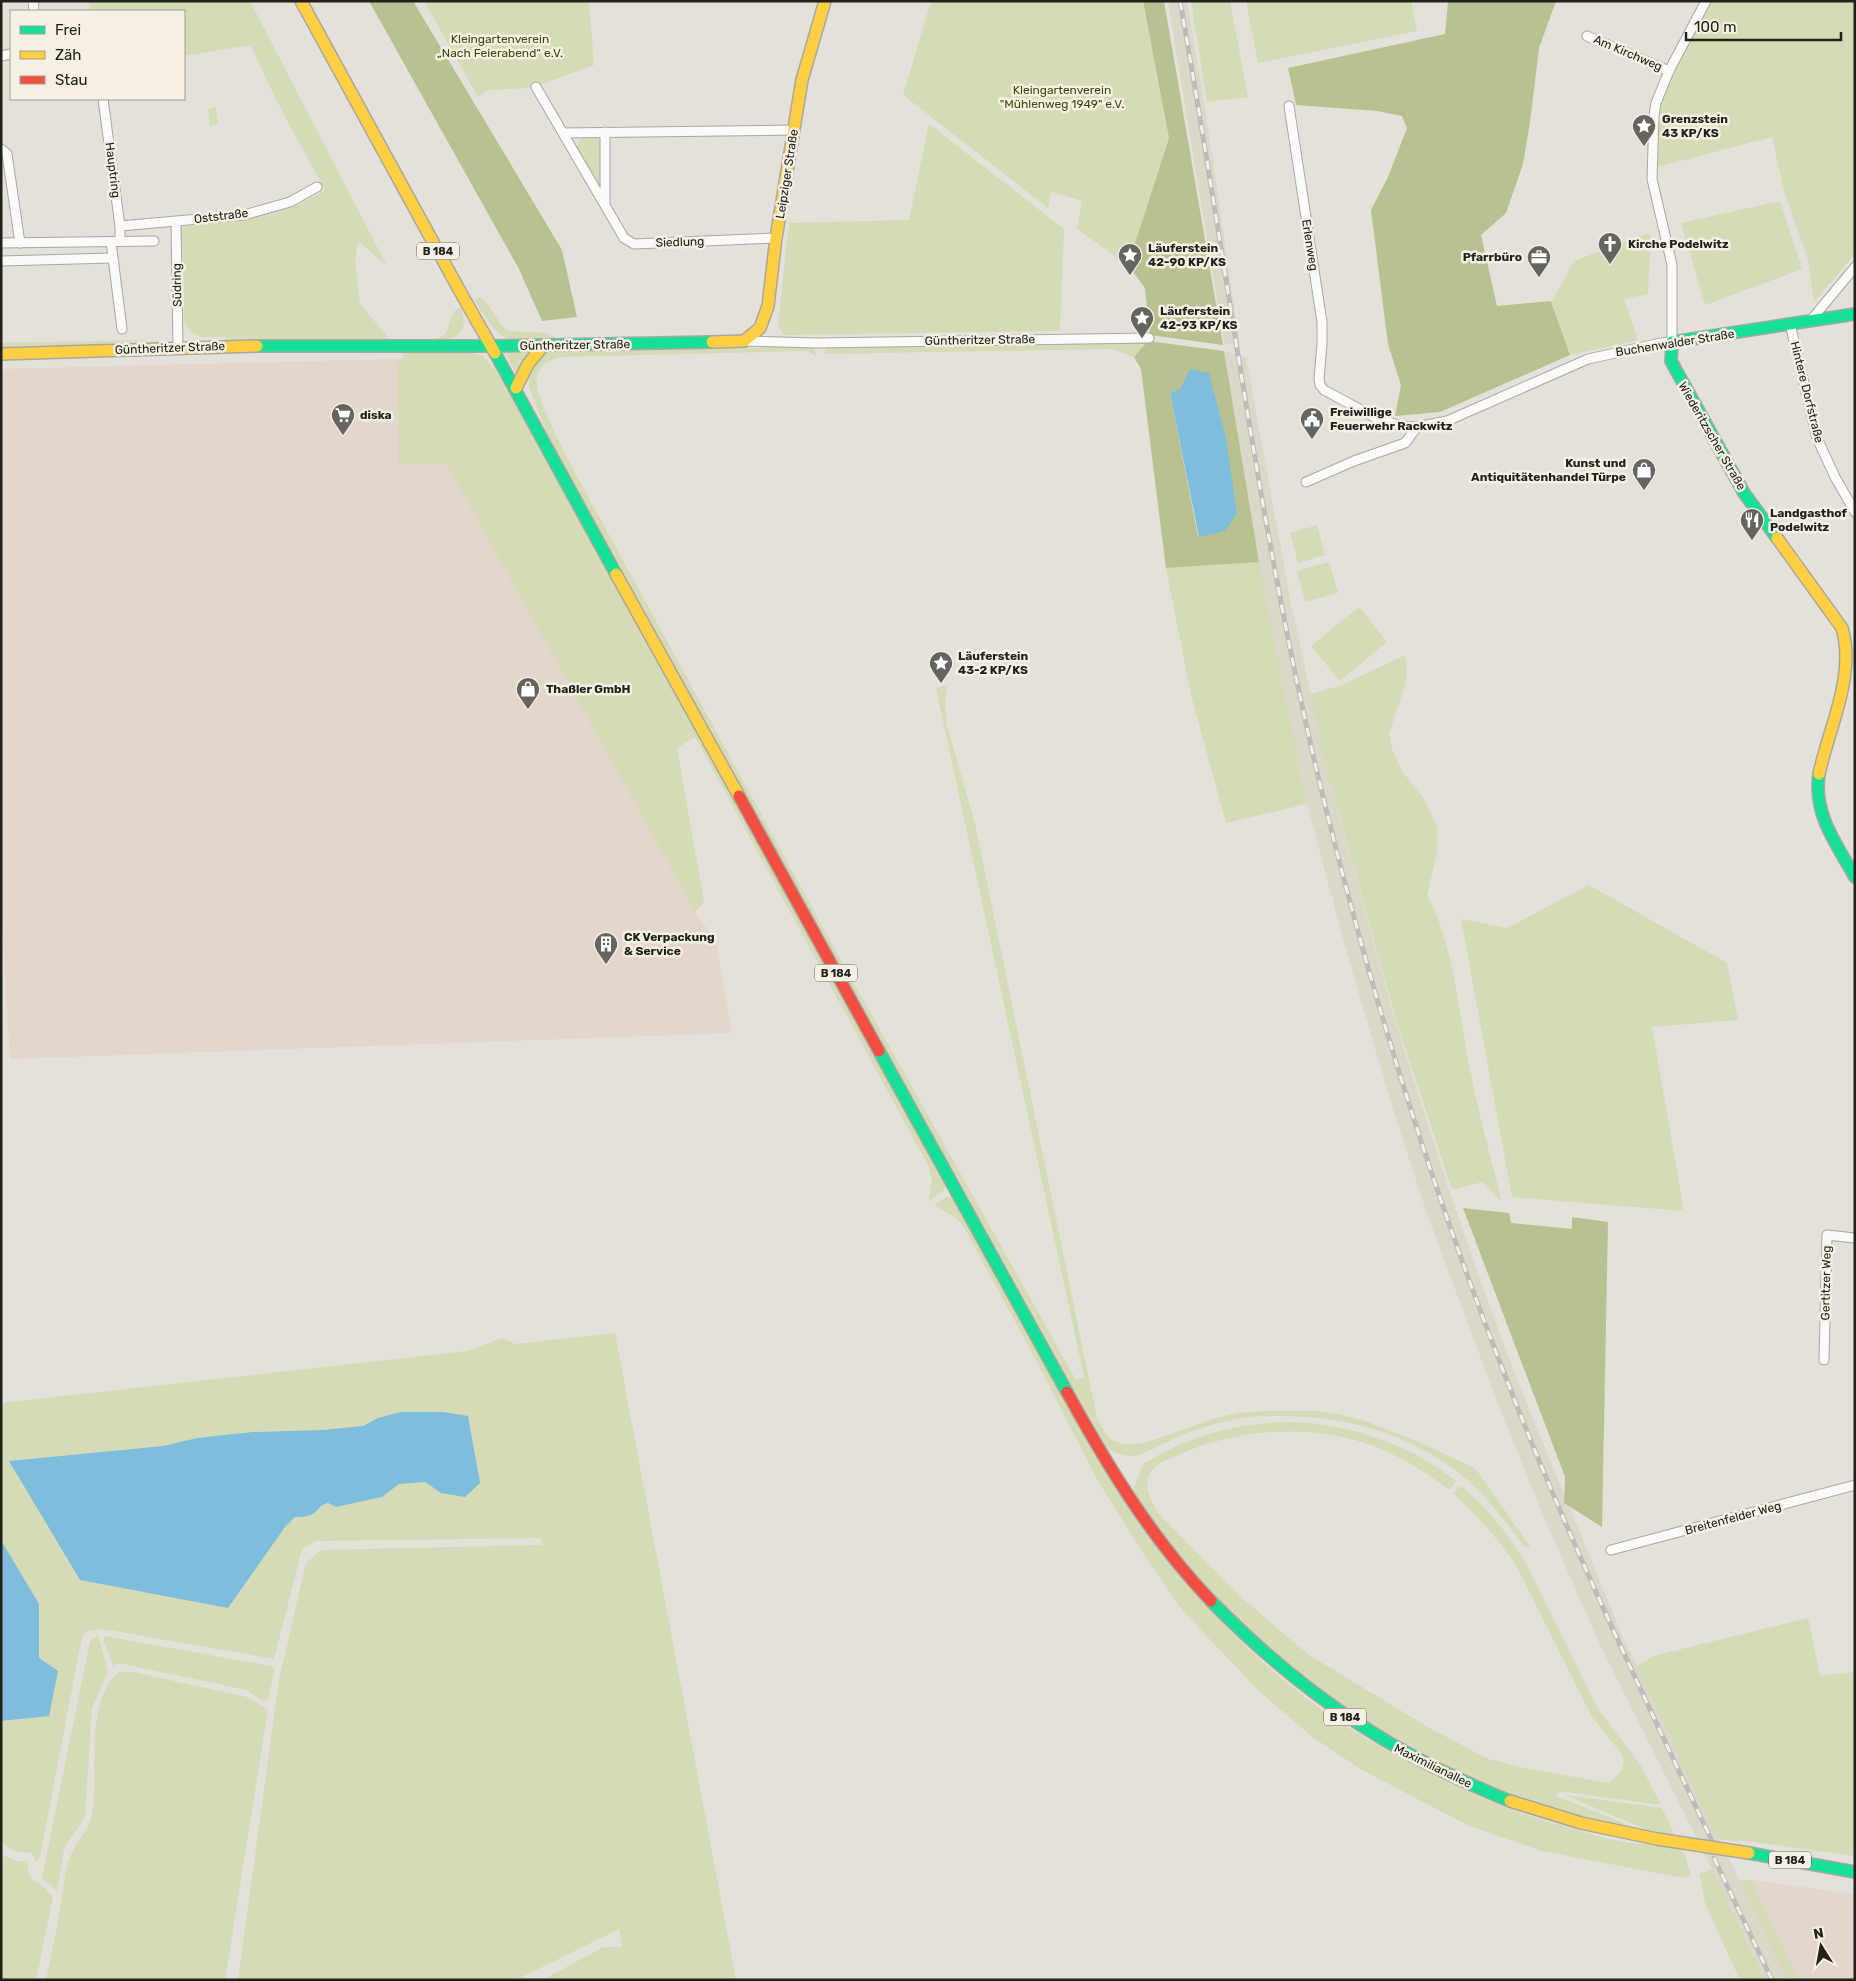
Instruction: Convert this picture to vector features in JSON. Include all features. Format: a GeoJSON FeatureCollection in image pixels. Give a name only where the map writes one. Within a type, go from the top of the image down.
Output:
{"type":"FeatureCollection","features":[{"type":"Feature","properties":{"kind":"main road","name":"B 184"},"geometry":{"type":"LineString","coordinates":[[301,1],[516,388]]}},
{"type":"Feature","properties":{"kind":"main road","name":"Leipziger Straße"},"geometry":{"type":"LineString","coordinates":[[744,341],[760,328],[768,306],[776,238],[802,80],[825,1]]}},
{"type":"Feature","properties":{"kind":"main road","name":"Buchenwalder Straße"},"geometry":{"type":"LineString","coordinates":[[1672,342],[1855,314]]}},
{"type":"Feature","properties":{"kind":"main road","name":"Güntheritzer Straße"},"geometry":{"type":"LineString","coordinates":[[1,354],[178,347],[317,345],[491,346],[744,341]]}},
{"type":"Feature","properties":{"kind":"main road","name":"Wiederitzscher Straße"},"geometry":{"type":"LineString","coordinates":[[1672,342],[1671,361],[1674,369],[1744,494],[1845,636],[1847,644],[1838,707],[1820,766],[1817,791],[1822,818],[1855,877]]}},
{"type":"Feature","properties":{"kind":"main road"},"geometry":{"type":"LineString","coordinates":[[516,388],[528,364],[544,345]]}},
{"type":"Feature","properties":{"kind":"main road","name":"Maximilianallee"},"geometry":{"type":"LineString","coordinates":[[516,388],[559,470],[1114,1474],[1145,1521],[1202,1592],[1248,1639],[1335,1711],[1392,1746],[1455,1778],[1502,1798],[1593,1826],[1657,1839],[1855,1872]]}},
{"type":"Feature","properties":{"kind":"street"},"geometry":{"type":"LineString","coordinates":[[1672,342],[1672,265],[1652,179],[1654,116],[1656,103],[1669,70],[1706,1]]}},
{"type":"Feature","properties":{"kind":"street","name":"Am Kirchweg"},"geometry":{"type":"LineString","coordinates":[[1587,36],[1669,70]]}},
{"type":"Feature","properties":{"kind":"street","name":"Siedlung"},"geometry":{"type":"LineString","coordinates":[[536,87],[624,238],[634,244],[776,238]]}},
{"type":"Feature","properties":{"kind":"street","name":"Hauptring"},"geometry":{"type":"LineString","coordinates":[[103,100],[120,226],[115,242]]}},
{"type":"Feature","properties":{"kind":"street","name":"Erlenweg"},"geometry":{"type":"LineString","coordinates":[[1289,106],[1322,322],[1320,385]]}},
{"type":"Feature","properties":{"kind":"street"},"geometry":{"type":"LineString","coordinates":[[563,133],[794,130]]}},
{"type":"Feature","properties":{"kind":"street","name":"Siedlung"},"geometry":{"type":"LineString","coordinates":[[605,132],[605,204]]}},
{"type":"Feature","properties":{"kind":"street"},"geometry":{"type":"LineString","coordinates":[[1,149],[7,154],[20,243]]}},
{"type":"Feature","properties":{"kind":"street","name":"Oststraße"},"geometry":{"type":"LineString","coordinates":[[120,226],[244,215],[290,202],[318,187]]}},
{"type":"Feature","properties":{"kind":"street","name":"Südring"},"geometry":{"type":"LineString","coordinates":[[176,222],[178,347]]}},
{"type":"Feature","properties":{"kind":"street"},"geometry":{"type":"LineString","coordinates":[[1,243],[154,241]]}},
{"type":"Feature","properties":{"kind":"street"},"geometry":{"type":"LineString","coordinates":[[115,242],[112,258],[122,329]]}},
{"type":"Feature","properties":{"kind":"street"},"geometry":{"type":"LineString","coordinates":[[1,261],[112,258]]}},
{"type":"Feature","properties":{"kind":"street"},"geometry":{"type":"LineString","coordinates":[[1811,320],[1855,267]]}},
{"type":"Feature","properties":{"kind":"street","name":"Hintere Dorfstraße"},"geometry":{"type":"LineString","coordinates":[[1790,324],[1817,438],[1835,477],[1855,512]]}},
{"type":"Feature","properties":{"kind":"street","name":"Güntheritzer Straße"},"geometry":{"type":"LineString","coordinates":[[744,341],[817,342],[1149,338]]}},
{"type":"Feature","properties":{"kind":"street","name":"Buchenwalder Straße"},"geometry":{"type":"LineString","coordinates":[[1320,385],[1335,397],[1378,419],[1402,426],[1417,427],[1447,421],[1588,358],[1672,342]]}},
{"type":"Feature","properties":{"kind":"street"},"geometry":{"type":"LineString","coordinates":[[1306,482],[1354,461],[1405,443],[1417,427]]}},
{"type":"Feature","properties":{"kind":"street","name":"Gertitzer Weg"},"geometry":{"type":"LineString","coordinates":[[1824,1360],[1827,1235],[1855,1238]]}},
{"type":"Feature","properties":{"kind":"street","name":"Breitenfelder Weg"},"geometry":{"type":"LineString","coordinates":[[1612,1550],[1855,1485]]}},
{"type":"Feature","properties":{"kind":"shaded area"},"geometry":{"type":"Polygon","coordinates":[[[1168,1],[1187,1],[1206,114],[1240,346],[1224,343],[1168,1]]]}},
{"type":"Feature","properties":{"kind":"shaded area"},"geometry":{"type":"Polygon","coordinates":[[[1224,351],[1246,357],[1291,603],[1332,789],[1393,1014],[1447,1184],[1516,1377],[1623,1637],[1787,1980],[1765,1980],[1601,1647],[1548,1527],[1499,1407],[1427,1214],[1390,1100],[1339,925],[1306,799],[1259,562],[1224,351]]]}},
{"type":"Feature","properties":{"kind":"shaded area"},"geometry":{"type":"Polygon","coordinates":[[[397,359],[398,464],[446,464],[695,912],[716,941],[732,1033],[10,1059],[1,903],[1,369],[397,359]]]}},
{"type":"Feature","properties":{"kind":"shaded area"},"geometry":{"type":"Polygon","coordinates":[[[1751,1880],[1855,1894],[1855,1980],[1799,1980],[1751,1880]]]}},
{"type":"Feature","properties":{"kind":"green space"},"geometry":{"type":"Polygon","coordinates":[[[88,1],[250,1],[387,266],[358,241],[355,261],[360,304],[388,337],[382,338],[417,341],[436,339],[443,336],[447,331],[452,315],[460,307],[464,322],[460,333],[450,339],[435,342],[312,339],[225,340],[225,338],[255,338],[201,337],[191,332],[184,322],[182,227],[256,218],[291,207],[325,190],[267,82],[250,45],[185,56],[185,10],[90,10],[88,1]]]}},
{"type":"Feature","properties":{"kind":"green space"},"geometry":{"type":"Polygon","coordinates":[[[369,1],[413,1],[562,250],[577,317],[542,321],[519,269],[369,1]]]}},
{"type":"Feature","properties":{"kind":"green space","name":"Kleingartenverein „Nach Feierabend“ e.V."},"geometry":{"type":"Polygon","coordinates":[[[424,1],[589,1],[594,65],[531,88],[488,90],[478,97],[424,1]]]}},
{"type":"Feature","properties":{"kind":"green space","name":"Kleingartenverein \"Mühlenweg 1949\" e.V."},"geometry":{"type":"Polygon","coordinates":[[[931,1],[1143,1],[1169,138],[1128,265],[1077,229],[1082,201],[1051,192],[1048,208],[903,95],[931,1]]]}},
{"type":"Feature","properties":{"kind":"green space"},"geometry":{"type":"Polygon","coordinates":[[[1143,1],[1164,1],[1223,345],[1150,335],[1145,288],[1128,265],[1169,138],[1143,1]]]}},
{"type":"Feature","properties":{"kind":"green space"},"geometry":{"type":"Polygon","coordinates":[[[1191,1],[1230,1],[1248,97],[1207,102],[1191,1]]]}},
{"type":"Feature","properties":{"kind":"green space"},"geometry":{"type":"Polygon","coordinates":[[[1246,1],[1411,1],[1417,31],[1258,63],[1246,1]]]}},
{"type":"Feature","properties":{"kind":"green space"},"geometry":{"type":"Polygon","coordinates":[[[1448,1],[1556,1],[1539,48],[1523,164],[1506,213],[1481,235],[1497,306],[1551,301],[1570,355],[1440,412],[1395,416],[1401,385],[1388,344],[1371,210],[1388,177],[1407,128],[1402,116],[1377,111],[1296,105],[1288,68],[1445,34],[1448,1]]]}},
{"type":"Feature","properties":{"kind":"green space"},"geometry":{"type":"Polygon","coordinates":[[[1709,1],[1855,1],[1855,254],[1814,302],[1808,260],[1784,191],[1772,137],[1657,167],[1661,101],[1709,1]]]}},
{"type":"Feature","properties":{"kind":"green space"},"geometry":{"type":"Polygon","coordinates":[[[216,107],[218,124],[210,126],[208,109],[216,107]]]}},
{"type":"Feature","properties":{"kind":"green space"},"geometry":{"type":"Polygon","coordinates":[[[929,124],[1064,229],[1060,331],[784,335],[778,326],[789,223],[909,220],[929,124]]]}},
{"type":"Feature","properties":{"kind":"green space"},"geometry":{"type":"Polygon","coordinates":[[[593,135],[601,142],[601,188],[576,148],[583,136],[593,135]]]}},
{"type":"Feature","properties":{"kind":"green space"},"geometry":{"type":"Polygon","coordinates":[[[1780,201],[1802,269],[1705,305],[1681,223],[1780,201]]]}},
{"type":"Feature","properties":{"kind":"green space"},"geometry":{"type":"Polygon","coordinates":[[[1647,234],[1651,236],[1648,294],[1624,299],[1638,340],[1570,355],[1552,301],[1574,261],[1647,234]]]}},
{"type":"Feature","properties":{"kind":"green space"},"geometry":{"type":"Polygon","coordinates":[[[479,298],[491,308],[500,323],[508,331],[547,333],[556,338],[577,338],[511,340],[499,333],[489,323],[474,300],[479,298]]]}},
{"type":"Feature","properties":{"kind":"green space"},"geometry":{"type":"Polygon","coordinates":[[[151,340],[64,347],[1,348],[1,343],[151,340]]]}},
{"type":"Feature","properties":{"kind":"green space"},"geometry":{"type":"Polygon","coordinates":[[[1148,341],[1134,357],[1111,349],[824,354],[826,347],[1148,341]]]}},
{"type":"Feature","properties":{"kind":"green space"},"geometry":{"type":"Polygon","coordinates":[[[1148,341],[1224,351],[1259,562],[1166,568],[1141,369],[1134,357],[1148,341]],[[1180,390],[1170,393],[1198,536],[1225,531],[1180,390]]]}},
{"type":"Feature","properties":{"kind":"green space"},"geometry":{"type":"Polygon","coordinates":[[[764,346],[813,346],[817,357],[808,351],[562,357],[543,366],[537,379],[537,387],[558,440],[571,465],[826,933],[1076,1380],[1084,1377],[936,688],[947,686],[945,701],[947,725],[975,824],[1097,1418],[1108,1437],[1113,1441],[1125,1444],[1138,1444],[1212,1419],[1239,1413],[1318,1411],[1339,1414],[1362,1420],[1410,1438],[1475,1468],[1530,1546],[1525,1548],[1483,1495],[1446,1464],[1402,1439],[1354,1424],[1304,1417],[1242,1418],[1202,1428],[1138,1455],[1121,1454],[1106,1447],[548,436],[529,387],[534,365],[545,353],[550,351],[598,349],[612,353],[627,349],[758,348],[764,346]]]}},
{"type":"Feature","properties":{"kind":"green space"},"geometry":{"type":"Polygon","coordinates":[[[508,352],[531,352],[518,378],[506,354],[508,352]]]}},
{"type":"Feature","properties":{"kind":"green space"},"geometry":{"type":"Polygon","coordinates":[[[403,353],[472,353],[483,356],[497,373],[946,1185],[943,1191],[930,1200],[932,1179],[928,1165],[695,737],[677,748],[704,902],[695,912],[446,464],[398,464],[397,359],[403,358],[403,353]]]}},
{"type":"Feature","properties":{"kind":"green space"},"geometry":{"type":"Polygon","coordinates":[[[1317,525],[1325,555],[1298,563],[1290,533],[1317,525]]]}},
{"type":"Feature","properties":{"kind":"green space"},"geometry":{"type":"Polygon","coordinates":[[[1259,562],[1307,804],[1226,823],[1191,695],[1166,568],[1259,562]]]}},
{"type":"Feature","properties":{"kind":"green space"},"geometry":{"type":"Polygon","coordinates":[[[1329,562],[1338,593],[1305,602],[1297,571],[1329,562]]]}},
{"type":"Feature","properties":{"kind":"green space"},"geometry":{"type":"Polygon","coordinates":[[[1359,607],[1387,642],[1340,681],[1311,646],[1359,607]]]}},
{"type":"Feature","properties":{"kind":"green space"},"geometry":{"type":"Polygon","coordinates":[[[1405,655],[1407,667],[1405,685],[1389,734],[1392,749],[1402,771],[1424,799],[1437,826],[1437,852],[1427,895],[1436,914],[1449,955],[1473,1082],[1502,1202],[1482,1182],[1452,1190],[1396,1020],[1326,766],[1311,694],[1342,685],[1405,655]]]}},
{"type":"Feature","properties":{"kind":"green space"},"geometry":{"type":"Polygon","coordinates":[[[1589,885],[1727,963],[1738,1020],[1652,1027],[1684,1211],[1512,1197],[1461,919],[1507,928],[1589,885]]]}},
{"type":"Feature","properties":{"kind":"green space"},"geometry":{"type":"Polygon","coordinates":[[[947,1197],[953,1197],[1139,1524],[1181,1577],[1227,1628],[1252,1652],[1303,1696],[1377,1745],[1458,1787],[1524,1814],[1608,1839],[1659,1844],[1653,1830],[1650,1831],[1565,1795],[1662,1808],[1686,1858],[1691,1876],[1683,1878],[1542,1851],[1469,1826],[1362,1770],[1311,1736],[1258,1690],[1182,1610],[1145,1556],[1098,1481],[1028,1345],[962,1224],[934,1205],[947,1197]]]}},
{"type":"Feature","properties":{"kind":"green space"},"geometry":{"type":"Polygon","coordinates":[[[1463,1208],[1509,1213],[1511,1223],[1572,1229],[1572,1217],[1608,1222],[1602,1527],[1564,1503],[1565,1477],[1463,1208]]]}},
{"type":"Feature","properties":{"kind":"green space"},"geometry":{"type":"Polygon","coordinates":[[[615,1333],[736,1980],[543,1980],[603,1947],[622,1947],[619,1929],[516,1980],[238,1980],[279,1680],[306,1563],[321,1550],[542,1545],[541,1538],[316,1541],[302,1549],[274,1659],[103,1629],[87,1631],[82,1637],[40,1857],[36,1862],[32,1853],[16,1852],[1,1842],[1,1721],[49,1716],[39,1658],[39,1604],[1,1540],[1,1403],[467,1351],[502,1338],[515,1344],[615,1333]],[[378,1418],[363,1426],[323,1430],[252,1432],[197,1438],[163,1446],[9,1461],[285,1527],[295,1517],[310,1515],[321,1506],[329,1503],[336,1507],[382,1497],[399,1484],[425,1482],[441,1493],[378,1418]]]}},
{"type":"Feature","properties":{"kind":"green space"},"geometry":{"type":"Polygon","coordinates":[[[1290,1422],[1334,1427],[1378,1438],[1419,1456],[1456,1481],[1449,1490],[1424,1472],[1396,1456],[1368,1444],[1338,1436],[1297,1432],[1256,1434],[1216,1441],[1197,1447],[1158,1465],[1152,1470],[1147,1482],[1149,1495],[1159,1514],[1243,1599],[1309,1655],[1428,1727],[1488,1759],[1525,1768],[1608,1783],[1621,1772],[1624,1762],[1621,1753],[1592,1717],[1517,1567],[1487,1528],[1453,1493],[1461,1486],[1497,1522],[1526,1563],[1598,1709],[1641,1766],[1661,1805],[1558,1791],[1556,1796],[1641,1830],[1625,1830],[1479,1785],[1358,1720],[1274,1657],[1181,1561],[1133,1494],[1143,1464],[1179,1445],[1214,1432],[1250,1425],[1290,1422]]]}},
{"type":"Feature","properties":{"kind":"green space"},"geometry":{"type":"Polygon","coordinates":[[[1808,1618],[1820,1676],[1855,1672],[1855,1856],[1720,1839],[1707,1817],[1637,1666],[1653,1656],[1808,1618]]]}},
{"type":"Feature","properties":{"kind":"green space"},"geometry":{"type":"Polygon","coordinates":[[[98,1635],[108,1672],[92,1708],[85,1817],[64,1848],[57,1891],[42,1878],[90,1641],[98,1635]]]}},
{"type":"Feature","properties":{"kind":"green space"},"geometry":{"type":"Polygon","coordinates":[[[104,1636],[271,1666],[275,1668],[268,1700],[263,1701],[247,1690],[118,1663],[113,1666],[104,1636]]]}},
{"type":"Feature","properties":{"kind":"green space"},"geometry":{"type":"Polygon","coordinates":[[[119,1672],[133,1672],[247,1697],[268,1710],[225,1980],[46,1980],[68,1863],[91,1820],[94,1798],[95,1738],[101,1700],[108,1684],[119,1672]]]}},
{"type":"Feature","properties":{"kind":"green space"},"geometry":{"type":"Polygon","coordinates":[[[1,1854],[16,1861],[27,1861],[30,1877],[45,1888],[53,1898],[36,1980],[1,1980],[1,1854]]]}},
{"type":"Feature","properties":{"kind":"green space"},"geometry":{"type":"Polygon","coordinates":[[[1712,1869],[1765,1980],[1740,1980],[1706,1906],[1699,1874],[1712,1869]]]}},
{"type":"Feature","properties":{"kind":"green space"},"geometry":{"type":"Polygon","coordinates":[[[1739,1880],[1751,1880],[1799,1980],[1787,1980],[1739,1880]]]}},
{"type":"Feature","properties":{"kind":"water"},"geometry":{"type":"Polygon","coordinates":[[[1190,369],[1209,373],[1226,438],[1237,513],[1225,531],[1199,537],[1170,393],[1180,389],[1190,369]]]}},
{"type":"Feature","properties":{"kind":"water"},"geometry":{"type":"Polygon","coordinates":[[[401,1412],[443,1412],[468,1416],[480,1483],[465,1497],[441,1493],[425,1482],[399,1484],[382,1497],[336,1507],[328,1503],[310,1515],[295,1517],[285,1527],[228,1608],[80,1580],[9,1461],[163,1446],[197,1438],[252,1432],[323,1430],[363,1426],[378,1418],[401,1412]]]}},
{"type":"Feature","properties":{"kind":"water"},"geometry":{"type":"Polygon","coordinates":[[[1,1540],[39,1604],[39,1658],[58,1671],[49,1716],[1,1721],[1,1540]]]}},
{"type":"Feature","properties":{"kind":"railway"},"geometry":{"type":"LineString","coordinates":[[1180,1],[1247,412],[1284,618],[1329,821],[1368,968],[1412,1114],[1487,1330],[1585,1568],[1713,1843]]}},
{"type":"Feature","properties":{"kind":"railway"},"geometry":{"type":"LineString","coordinates":[[1714,1858],[1772,1980]]}},
{"type":"Feature","properties":{"kind":"traffic: fast"},"geometry":{"type":"LineString","coordinates":[[1777,538],[1744,493],[1671,361],[1672,342],[1855,314]]}},
{"type":"Feature","properties":{"kind":"traffic: fast"},"geometry":{"type":"LineString","coordinates":[[257,346],[491,346],[712,342]]}},
{"type":"Feature","properties":{"kind":"traffic: fast"},"geometry":{"type":"LineString","coordinates":[[495,353],[616,574]]}},
{"type":"Feature","properties":{"kind":"traffic: fast"},"geometry":{"type":"LineString","coordinates":[[1819,774],[1819,802],[1823,815],[1834,840],[1855,877]]}},
{"type":"Feature","properties":{"kind":"traffic: fast"},"geometry":{"type":"LineString","coordinates":[[879,1051],[1067,1392]]}},
{"type":"Feature","properties":{"kind":"traffic: fast"},"geometry":{"type":"LineString","coordinates":[[1211,1601],[1239,1629],[1299,1681],[1363,1727],[1432,1766],[1510,1801]]}},
{"type":"Feature","properties":{"kind":"traffic: fast"},"geometry":{"type":"LineString","coordinates":[[1749,1853],[1855,1872]]}},
{"type":"Feature","properties":{"kind":"traffic: slow"},"geometry":{"type":"LineString","coordinates":[[301,1],[495,353]]}},
{"type":"Feature","properties":{"kind":"traffic: slow"},"geometry":{"type":"LineString","coordinates":[[712,342],[744,341],[760,328],[768,306],[776,238],[802,80],[825,1]]}},
{"type":"Feature","properties":{"kind":"traffic: slow"},"geometry":{"type":"LineString","coordinates":[[516,388],[528,364],[544,345]]}},
{"type":"Feature","properties":{"kind":"traffic: slow"},"geometry":{"type":"LineString","coordinates":[[1,354],[257,346]]}},
{"type":"Feature","properties":{"kind":"traffic: slow"},"geometry":{"type":"LineString","coordinates":[[1777,538],[1842,628],[1846,664],[1844,683],[1819,774]]}},
{"type":"Feature","properties":{"kind":"traffic: slow"},"geometry":{"type":"LineString","coordinates":[[616,574],[739,796]]}},
{"type":"Feature","properties":{"kind":"traffic: slow"},"geometry":{"type":"LineString","coordinates":[[1510,1801],[1581,1823],[1657,1839]]}},
{"type":"Feature","properties":{"kind":"traffic: slow"},"geometry":{"type":"LineString","coordinates":[[1657,1839],[1749,1853]]}},
{"type":"Feature","properties":{"kind":"traffic: jam"},"geometry":{"type":"LineString","coordinates":[[739,796],[879,1051]]}},
{"type":"Feature","properties":{"kind":"traffic: jam"},"geometry":{"type":"LineString","coordinates":[[1067,1392],[1098,1448],[1132,1501],[1169,1553],[1211,1601]]}},
{"type":"Feature","properties":{"kind":"place","name":"Grenzstein 43 KP/KS"},"geometry":{"type":"Point","coordinates":[1644,147]}},
{"type":"Feature","properties":{"kind":"place","name":"Kirche Podelwitz"},"geometry":{"type":"Point","coordinates":[1610,265]}},
{"type":"Feature","properties":{"kind":"place","name":"Läuferstein 42-90 KP/KS"},"geometry":{"type":"Point","coordinates":[1130,276]}},
{"type":"Feature","properties":{"kind":"place","name":"Pfarrbüro"},"geometry":{"type":"Point","coordinates":[1539,278]}},
{"type":"Feature","properties":{"kind":"place","name":"Läuferstein 42-93 KP/KS"},"geometry":{"type":"Point","coordinates":[1142,339]}},
{"type":"Feature","properties":{"kind":"place","name":"diska"},"geometry":{"type":"Point","coordinates":[343,436]}},
{"type":"Feature","properties":{"kind":"place","name":"Freiwillige Feuerwehr Rackwitz"},"geometry":{"type":"Point","coordinates":[1312,440]}},
{"type":"Feature","properties":{"kind":"place","name":"Kunst und Antiquitätenhandel Türpe"},"geometry":{"type":"Point","coordinates":[1644,491]}},
{"type":"Feature","properties":{"kind":"place","name":"Landgasthof Podelwitz"},"geometry":{"type":"Point","coordinates":[1752,541]}},
{"type":"Feature","properties":{"kind":"place","name":"Läuferstein 43-2 KP/KS"},"geometry":{"type":"Point","coordinates":[941,684]}},
{"type":"Feature","properties":{"kind":"place","name":"Thaßler GmbH"},"geometry":{"type":"Point","coordinates":[528,710]}},
{"type":"Feature","properties":{"kind":"place","name":"CK Verpackung & Service"},"geometry":{"type":"Point","coordinates":[606,965]}}]}
